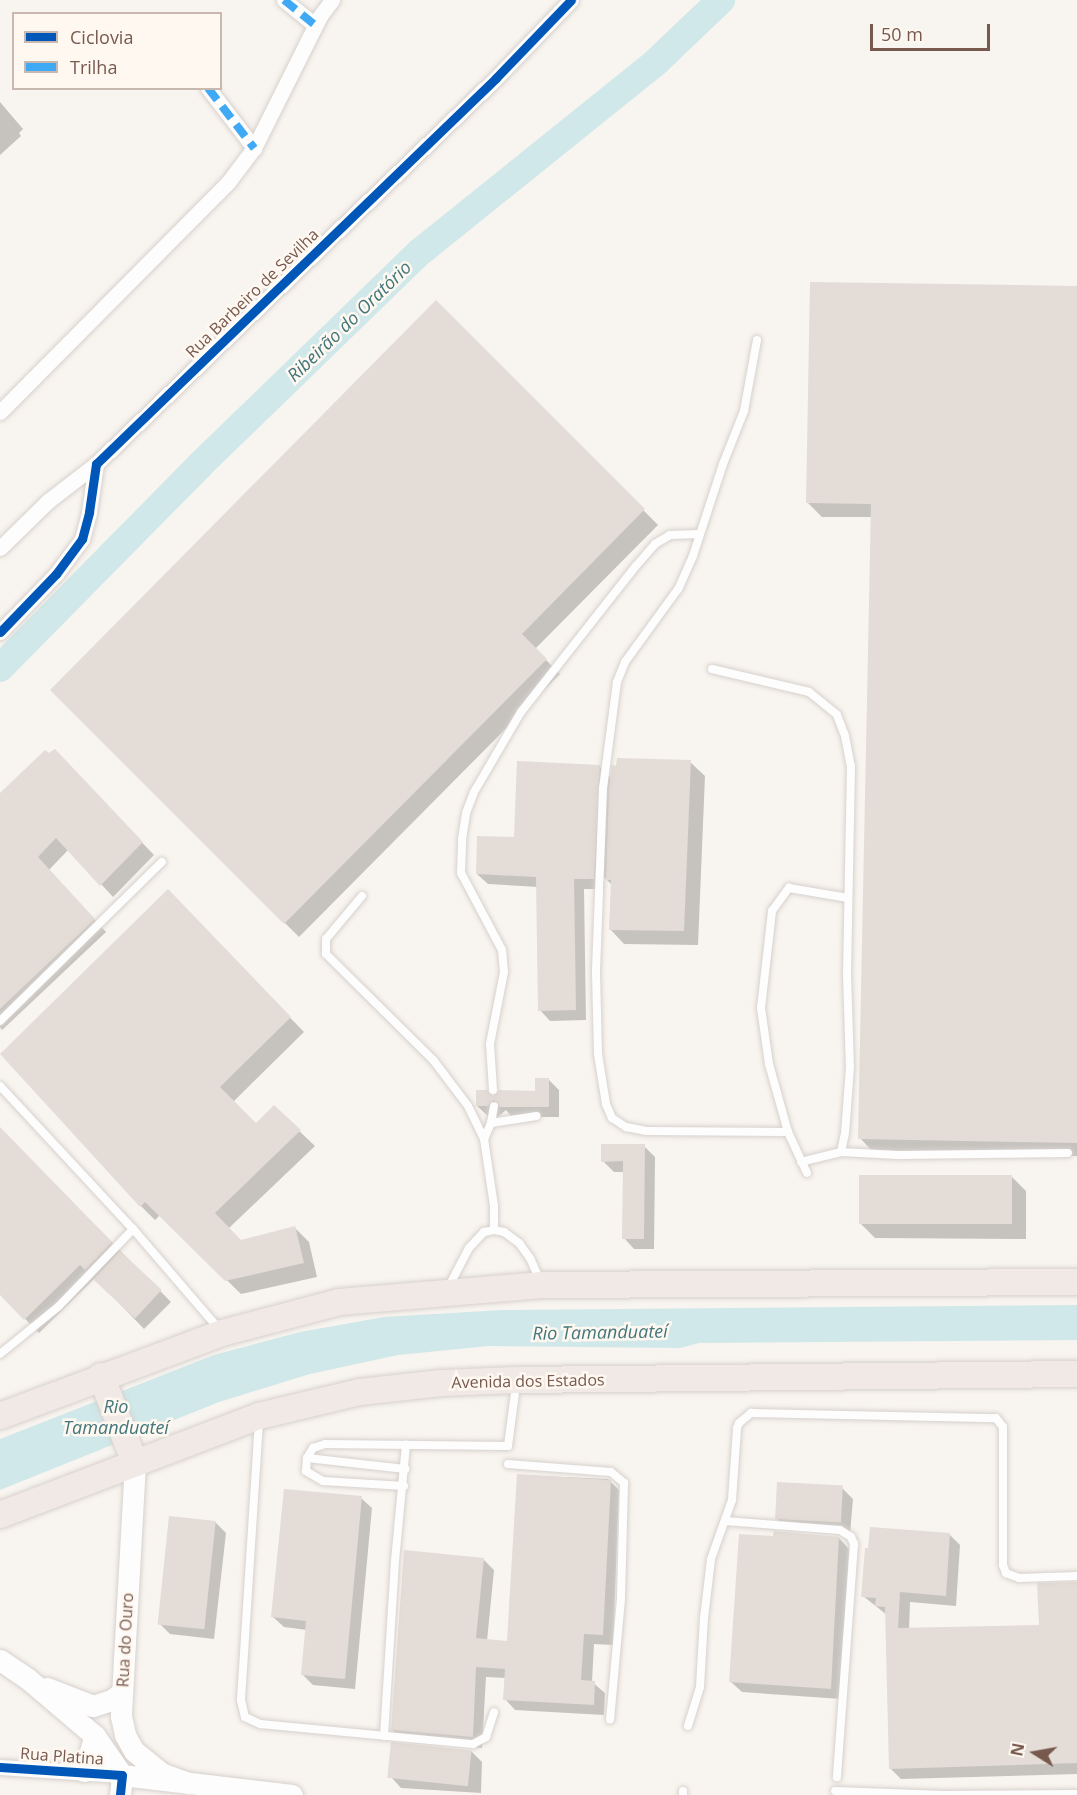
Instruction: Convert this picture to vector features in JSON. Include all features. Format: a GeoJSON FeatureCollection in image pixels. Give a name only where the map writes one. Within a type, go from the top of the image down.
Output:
{"type":"FeatureCollection","features":[{"type":"Feature","properties":{"kind":"highway"},"geometry":{"type":"LineString","coordinates":[[0,1416],[104,1385],[222,1333],[339,1302],[542,1285],[1077,1282]]}},
{"type":"Feature","properties":{"kind":"highway","name":"Avenida dos Estados"},"geometry":{"type":"LineString","coordinates":[[0,1515],[132,1454],[259,1416],[360,1392],[442,1383],[516,1380],[1077,1374]]}},
{"type":"Feature","properties":{"kind":"highway"},"geometry":{"type":"LineString","coordinates":[[104,1385],[132,1454]]}},
{"type":"Feature","properties":{"kind":"main road","name":"Rua do Ouro"},"geometry":{"type":"LineString","coordinates":[[132,1454],[121,1716],[125,1735],[134,1751],[161,1773],[189,1783]]}},
{"type":"Feature","properties":{"kind":"main road"},"geometry":{"type":"LineString","coordinates":[[0,1660],[28,1679],[95,1736],[121,1785],[189,1783],[227,1791],[292,1795]]}},
{"type":"Feature","properties":{"kind":"main road"},"geometry":{"type":"LineString","coordinates":[[28,1679],[93,1706],[112,1700],[122,1692]]}},
{"type":"Feature","properties":{"kind":"main road"},"geometry":{"type":"LineString","coordinates":[[84,1771],[95,1736]]}},
{"type":"Feature","properties":{"kind":"street"},"geometry":{"type":"LineString","coordinates":[[284,0],[315,25]]}},
{"type":"Feature","properties":{"kind":"street"},"geometry":{"type":"LineString","coordinates":[[0,412],[229,181],[254,148],[315,25],[332,0]]}},
{"type":"Feature","properties":{"kind":"street","name":"Rua Barbeiro de Sevilha"},"geometry":{"type":"LineString","coordinates":[[0,548],[48,501],[96,464],[496,78],[571,0]]}},
{"type":"Feature","properties":{"kind":"street"},"geometry":{"type":"LineString","coordinates":[[210,90],[254,148]]}},
{"type":"Feature","properties":{"kind":"street"},"geometry":{"type":"LineString","coordinates":[[0,632],[56,574],[82,539],[89,512],[96,464]]}},
{"type":"Feature","properties":{"kind":"street","name":"Rua Platina"},"geometry":{"type":"LineString","coordinates":[[0,1767],[84,1771],[121,1785]]}},
{"type":"Feature","properties":{"kind":"lane"},"geometry":{"type":"LineString","coordinates":[[757,340],[744,411],[678,589],[625,662],[616,682],[603,788],[596,972],[598,1054],[606,1104],[612,1118],[626,1126],[647,1131],[788,1132]]}},
{"type":"Feature","properties":{"kind":"lane"},"geometry":{"type":"LineString","coordinates":[[493,1090],[490,1044],[504,972],[502,950],[461,873],[462,839],[474,792],[521,712],[568,648],[655,544],[670,535],[699,534]]}},
{"type":"Feature","properties":{"kind":"lane"},"geometry":{"type":"LineString","coordinates":[[712,669],[809,692],[837,715],[845,736],[851,766],[847,974],[850,1067],[841,1152]]}},
{"type":"Feature","properties":{"kind":"lane"},"geometry":{"type":"LineString","coordinates":[[0,1021],[162,862]]}},
{"type":"Feature","properties":{"kind":"lane"},"geometry":{"type":"LineString","coordinates":[[807,1173],[788,1132],[769,1064],[761,1008],[772,911],[789,888],[848,898]]}},
{"type":"Feature","properties":{"kind":"lane"},"geometry":{"type":"LineString","coordinates":[[362,896],[326,939],[326,954],[434,1061],[468,1106],[484,1139],[494,1206],[494,1230]]}},
{"type":"Feature","properties":{"kind":"lane"},"geometry":{"type":"LineString","coordinates":[[0,1086],[133,1229],[222,1333]]}},
{"type":"Feature","properties":{"kind":"lane"},"geometry":{"type":"LineString","coordinates":[[484,1139],[491,1123],[494,1106]]}},
{"type":"Feature","properties":{"kind":"lane"},"geometry":{"type":"LineString","coordinates":[[491,1123],[536,1116]]}},
{"type":"Feature","properties":{"kind":"lane"},"geometry":{"type":"LineString","coordinates":[[801,1161],[841,1152],[1068,1153]]}},
{"type":"Feature","properties":{"kind":"lane"},"geometry":{"type":"LineString","coordinates":[[0,1354],[59,1306],[133,1229]]}},
{"type":"Feature","properties":{"kind":"lane"},"geometry":{"type":"LineString","coordinates":[[446,1292],[469,1248],[484,1232],[494,1230],[504,1232],[519,1243],[530,1258],[542,1285]]}},
{"type":"Feature","properties":{"kind":"lane"},"geometry":{"type":"LineString","coordinates":[[404,1486],[323,1481],[306,1471],[307,1458],[313,1448],[325,1444],[508,1446],[516,1380]]}},
{"type":"Feature","properties":{"kind":"lane"},"geometry":{"type":"LineString","coordinates":[[688,1726],[700,1687],[704,1618],[711,1559],[732,1500],[737,1428],[739,1423],[751,1413],[996,1418],[1003,1427],[1004,1565],[1006,1573],[1019,1578],[1077,1576]]}},
{"type":"Feature","properties":{"kind":"lane"},"geometry":{"type":"LineString","coordinates":[[259,1416],[242,1711],[245,1717],[260,1724],[472,1744],[486,1737],[494,1712]]}},
{"type":"Feature","properties":{"kind":"lane"},"geometry":{"type":"LineString","coordinates":[[384,1736],[394,1561],[404,1486],[406,1445]]}},
{"type":"Feature","properties":{"kind":"lane"},"geometry":{"type":"LineString","coordinates":[[307,1458],[405,1469]]}},
{"type":"Feature","properties":{"kind":"lane"},"geometry":{"type":"LineString","coordinates":[[508,1464],[611,1472],[619,1476],[624,1483],[622,1587],[610,1719]]}},
{"type":"Feature","properties":{"kind":"lane"},"geometry":{"type":"LineString","coordinates":[[726,1521],[840,1530],[851,1537],[854,1544],[837,1777]]}},
{"type":"Feature","properties":{"kind":"lane"},"geometry":{"type":"LineString","coordinates":[[835,1791],[943,1795],[1077,1794]]}},
{"type":"Feature","properties":{"kind":"water","name":"Rio Tamanduateí"},"geometry":{"type":"Polygon","coordinates":[[[1077,1305],[1077,1340],[699,1343],[680,1348],[489,1346],[398,1355],[310,1374],[219,1402],[0,1490],[0,1439],[214,1355],[300,1332],[384,1317],[502,1310],[1077,1305]]]}},
{"type":"Feature","properties":{"kind":"building"},"geometry":{"type":"Polygon","coordinates":[[[810,282],[1077,286],[1077,1143],[858,1139],[871,504],[806,503],[810,282]]]}},
{"type":"Feature","properties":{"kind":"building"},"geometry":{"type":"Polygon","coordinates":[[[436,300],[645,509],[522,634],[547,659],[284,924],[50,690],[436,300]]]}},
{"type":"Feature","properties":{"kind":"building"},"geometry":{"type":"Polygon","coordinates":[[[55,749],[143,842],[100,886],[56,838],[38,857],[95,919],[0,1009],[0,793],[45,750],[49,753],[55,749]]]}},
{"type":"Feature","properties":{"kind":"building"},"geometry":{"type":"Polygon","coordinates":[[[617,758],[691,760],[684,931],[609,930],[611,880],[606,880],[609,789],[612,765],[616,766],[617,758]]]}},
{"type":"Feature","properties":{"kind":"building"},"geometry":{"type":"Polygon","coordinates":[[[517,761],[600,765],[594,879],[574,879],[576,1010],[538,1011],[536,877],[476,874],[477,836],[514,837],[517,761]]]}},
{"type":"Feature","properties":{"kind":"building"},"geometry":{"type":"Polygon","coordinates":[[[168,889],[291,1017],[220,1087],[256,1123],[274,1105],[301,1130],[215,1213],[241,1240],[295,1226],[304,1263],[225,1281],[145,1202],[140,1207],[0,1054],[168,889]]]}},
{"type":"Feature","properties":{"kind":"building"},"geometry":{"type":"Polygon","coordinates":[[[535,1078],[549,1078],[549,1107],[500,1107],[494,1100],[488,1106],[476,1106],[476,1090],[487,1090],[493,1096],[499,1090],[535,1091],[535,1078]]]}},
{"type":"Feature","properties":{"kind":"building"},"geometry":{"type":"Polygon","coordinates":[[[0,1127],[112,1242],[85,1270],[80,1265],[24,1320],[0,1295],[0,1127]]]}},
{"type":"Feature","properties":{"kind":"building"},"geometry":{"type":"Polygon","coordinates":[[[601,1144],[645,1144],[644,1239],[622,1239],[623,1161],[601,1162],[601,1144]]]}},
{"type":"Feature","properties":{"kind":"building"},"geometry":{"type":"Polygon","coordinates":[[[859,1175],[1012,1175],[1012,1224],[859,1224],[859,1175]]]}},
{"type":"Feature","properties":{"kind":"building"},"geometry":{"type":"Polygon","coordinates":[[[120,1251],[162,1290],[135,1318],[93,1280],[120,1251]]]}},
{"type":"Feature","properties":{"kind":"building"},"geometry":{"type":"Polygon","coordinates":[[[517,1474],[611,1480],[603,1635],[584,1634],[581,1680],[595,1681],[594,1705],[503,1700],[505,1669],[476,1667],[473,1737],[391,1730],[404,1550],[484,1558],[476,1638],[507,1641],[517,1474]]]}},
{"type":"Feature","properties":{"kind":"building"},"geometry":{"type":"Polygon","coordinates":[[[777,1482],[843,1485],[841,1522],[775,1519],[777,1482]]]}},
{"type":"Feature","properties":{"kind":"building"},"geometry":{"type":"Polygon","coordinates":[[[284,1489],[362,1496],[345,1679],[301,1675],[306,1621],[271,1617],[284,1489]]]}},
{"type":"Feature","properties":{"kind":"building"},"geometry":{"type":"Polygon","coordinates":[[[169,1516],[216,1521],[204,1629],[158,1624],[169,1516]]]}},
{"type":"Feature","properties":{"kind":"building"},"geometry":{"type":"Polygon","coordinates":[[[870,1527],[950,1533],[946,1596],[900,1592],[898,1628],[1039,1625],[1037,1583],[1077,1582],[1077,1763],[889,1769],[885,1607],[875,1606],[876,1598],[861,1597],[865,1548],[868,1548],[870,1527]]]}},
{"type":"Feature","properties":{"kind":"building"},"geometry":{"type":"Polygon","coordinates":[[[774,1531],[839,1537],[831,1689],[729,1682],[739,1534],[773,1536],[774,1531]]]}},
{"type":"Feature","properties":{"kind":"building"},"geometry":{"type":"Polygon","coordinates":[[[391,1742],[472,1750],[468,1786],[387,1778],[391,1742]]]}},
{"type":"Feature","properties":{"kind":"waterway","name":"Ribeirão do Oratório"},"geometry":{"type":"LineString","coordinates":[[0,668],[200,465],[420,252],[656,62],[721,0]]}},
{"type":"Feature","properties":{"kind":"marked path"},"geometry":{"type":"LineString","coordinates":[[284,0],[315,25]]}},
{"type":"Feature","properties":{"kind":"marked path"},"geometry":{"type":"LineString","coordinates":[[210,90],[254,148]]}},
{"type":"Feature","properties":{"kind":"cycle path"},"geometry":{"type":"LineString","coordinates":[[0,632],[56,574],[82,539],[89,512],[96,464],[496,78],[571,0]]}},
{"type":"Feature","properties":{"kind":"cycle path"},"geometry":{"type":"LineString","coordinates":[[0,1767],[122,1775],[120,1795]]}}]}
